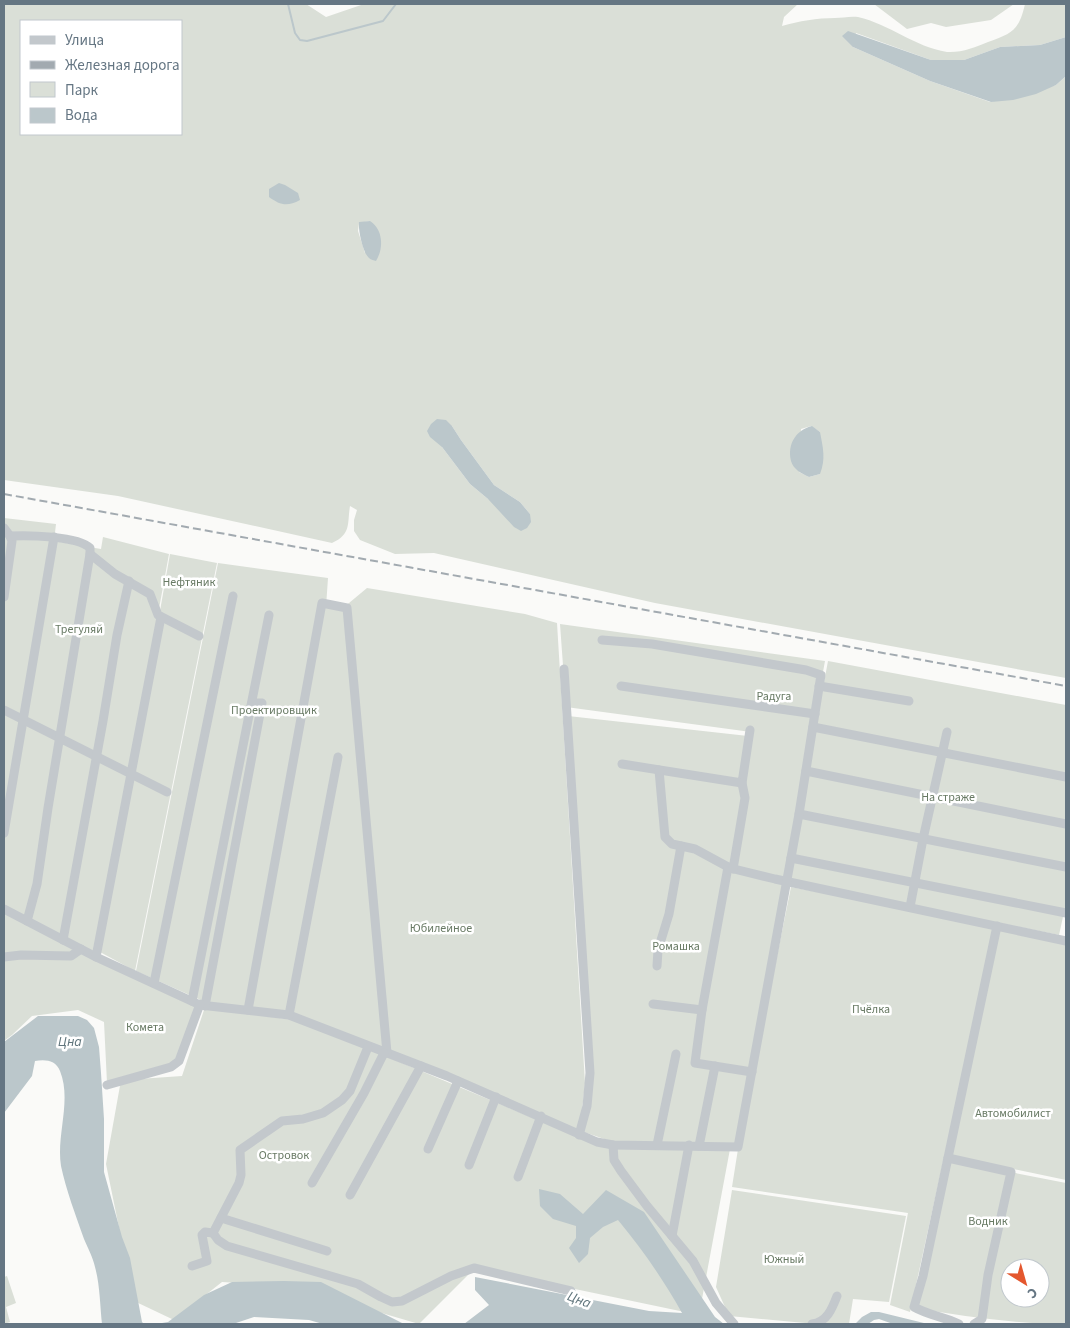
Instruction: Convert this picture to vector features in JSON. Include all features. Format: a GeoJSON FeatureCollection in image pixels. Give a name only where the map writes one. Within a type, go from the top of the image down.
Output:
{"type":"FeatureCollection","features":[{"type":"Feature","properties":{"kind":"street"},"geometry":{"type":"LineString","coordinates":[[4,528],[10,536],[12,548],[4,597]]}},
{"type":"Feature","properties":{"kind":"street"},"geometry":{"type":"LineString","coordinates":[[10,536],[54,537],[86,543],[90,548],[37,884],[27,921]]}},
{"type":"Feature","properties":{"kind":"street"},"geometry":{"type":"LineString","coordinates":[[4,833],[54,537]]}},
{"type":"Feature","properties":{"kind":"street"},"geometry":{"type":"LineString","coordinates":[[90,554],[115,574],[150,594],[158,615],[199,636]]}},
{"type":"Feature","properties":{"kind":"street"},"geometry":{"type":"LineString","coordinates":[[63,940],[128,581]]}},
{"type":"Feature","properties":{"kind":"street"},"geometry":{"type":"LineString","coordinates":[[154,983],[233,596]]}},
{"type":"Feature","properties":{"kind":"street"},"geometry":{"type":"LineString","coordinates":[[248,1010],[322,604],[347,608],[386,1053],[312,1183]]}},
{"type":"Feature","properties":{"kind":"street"},"geometry":{"type":"LineString","coordinates":[[199,1004],[269,615]]}},
{"type":"Feature","properties":{"kind":"street"},"geometry":{"type":"LineString","coordinates":[[96,957],[161,617]]}},
{"type":"Feature","properties":{"kind":"street"},"geometry":{"type":"LineString","coordinates":[[4,909],[96,957],[199,1004],[289,1015],[421,1066],[541,1116],[597,1142],[738,1147],[799,814],[821,675],[806,670],[652,644],[602,640]]}},
{"type":"Feature","properties":{"kind":"street"},"geometry":{"type":"LineString","coordinates":[[564,669],[590,1072],[586,1106],[579,1135]]}},
{"type":"Feature","properties":{"kind":"street"},"geometry":{"type":"LineString","coordinates":[[621,686],[815,714]]}},
{"type":"Feature","properties":{"kind":"street"},"geometry":{"type":"LineString","coordinates":[[819,686],[909,701]]}},
{"type":"Feature","properties":{"kind":"street"},"geometry":{"type":"LineString","coordinates":[[107,1085],[171,1067],[179,1061],[199,1004],[262,703],[252,703]]}},
{"type":"Feature","properties":{"kind":"street"},"geometry":{"type":"LineString","coordinates":[[4,710],[167,792]]}},
{"type":"Feature","properties":{"kind":"street"},"geometry":{"type":"LineString","coordinates":[[813,728],[1066,777]]}},
{"type":"Feature","properties":{"kind":"street"},"geometry":{"type":"LineString","coordinates":[[750,730],[742,783],[745,798],[702,1010],[695,1063],[752,1072]]}},
{"type":"Feature","properties":{"kind":"street"},"geometry":{"type":"LineString","coordinates":[[910,908],[947,732]]}},
{"type":"Feature","properties":{"kind":"street"},"geometry":{"type":"LineString","coordinates":[[289,1015],[338,757]]}},
{"type":"Feature","properties":{"kind":"street"},"geometry":{"type":"LineString","coordinates":[[622,764],[742,783]]}},
{"type":"Feature","properties":{"kind":"street"},"geometry":{"type":"LineString","coordinates":[[659,770],[665,837],[672,844],[695,849],[731,868],[786,882],[1066,941]]}},
{"type":"Feature","properties":{"kind":"street"},"geometry":{"type":"LineString","coordinates":[[806,771],[1066,824]]}},
{"type":"Feature","properties":{"kind":"street"},"geometry":{"type":"LineString","coordinates":[[799,814],[1066,867]]}},
{"type":"Feature","properties":{"kind":"street"},"geometry":{"type":"LineString","coordinates":[[657,966],[658,950],[669,914],[681,846]]}},
{"type":"Feature","properties":{"kind":"street"},"geometry":{"type":"LineString","coordinates":[[790,858],[915,881],[1066,913]]}},
{"type":"Feature","properties":{"kind":"street"},"geometry":{"type":"LineString","coordinates":[[959,1324],[923,1312],[914,1306],[923,1276],[997,926]]}},
{"type":"Feature","properties":{"kind":"street"},"geometry":{"type":"LineString","coordinates":[[4,957],[21,955],[71,956],[81,949]]}},
{"type":"Feature","properties":{"kind":"street"},"geometry":{"type":"LineString","coordinates":[[653,1004],[702,1010]]}},
{"type":"Feature","properties":{"kind":"street"},"geometry":{"type":"LineString","coordinates":[[213,1233],[241,1175],[240,1150],[282,1121],[303,1119],[323,1113],[342,1100],[350,1091],[368,1046]]}},
{"type":"Feature","properties":{"kind":"street"},"geometry":{"type":"LineString","coordinates":[[657,1145],[676,1054]]}},
{"type":"Feature","properties":{"kind":"street"},"geometry":{"type":"LineString","coordinates":[[350,1195],[421,1066]]}},
{"type":"Feature","properties":{"kind":"street"},"geometry":{"type":"LineString","coordinates":[[699,1146],[714,1066]]}},
{"type":"Feature","properties":{"kind":"street"},"geometry":{"type":"LineString","coordinates":[[428,1149],[458,1082]]}},
{"type":"Feature","properties":{"kind":"street"},"geometry":{"type":"LineString","coordinates":[[468,1165],[496,1097]]}},
{"type":"Feature","properties":{"kind":"street"},"geometry":{"type":"LineString","coordinates":[[518,1177],[541,1116]]}},
{"type":"Feature","properties":{"kind":"street"},"geometry":{"type":"LineString","coordinates":[[613,1144],[614,1160],[621,1171],[693,1261],[716,1303],[734,1324]]}},
{"type":"Feature","properties":{"kind":"street"},"geometry":{"type":"LineString","coordinates":[[672,1236],[688,1145]]}},
{"type":"Feature","properties":{"kind":"street"},"geometry":{"type":"LineString","coordinates":[[948,1158],[1011,1172],[988,1275],[982,1319],[974,1324]]}},
{"type":"Feature","properties":{"kind":"street"},"geometry":{"type":"LineString","coordinates":[[221,1218],[327,1251]]}},
{"type":"Feature","properties":{"kind":"street"},"geometry":{"type":"LineString","coordinates":[[192,1266],[207,1261],[202,1235],[206,1232],[213,1233],[218,1240],[227,1246],[358,1284],[380,1298],[392,1302],[402,1301],[451,1276],[474,1268],[571,1291]]}},
{"type":"Feature","properties":{"kind":"street"},"geometry":{"type":"LineString","coordinates":[[812,1324],[817,1323],[830,1313],[837,1296]]}},
{"type":"Feature","properties":{"kind":"green space"},"geometry":{"type":"Polygon","coordinates":[[[4,4],[306,4],[326,17],[364,4],[798,4],[784,17],[782,26],[815,19],[858,17],[869,20],[924,45],[952,52],[973,48],[1009,33],[1020,20],[1025,4],[1066,4],[1066,37],[1040,45],[1000,47],[964,60],[931,60],[856,33],[853,47],[930,81],[990,102],[1056,85],[1066,76],[1066,678],[655,603],[434,553],[395,554],[360,540],[354,531],[354,520],[357,510],[350,506],[346,532],[332,543],[118,496],[4,480],[4,4]],[[370,221],[359,223],[358,231],[365,253],[370,221]],[[452,426],[442,447],[470,484],[488,499],[530,514],[520,502],[494,485],[452,426]],[[811,426],[801,429],[799,472],[809,477],[820,474],[820,432],[811,426]]]}},
{"type":"Feature","properties":{"kind":"green space"},"geometry":{"type":"Polygon","coordinates":[[[874,4],[1014,4],[991,20],[946,27],[931,23],[907,29],[874,4]]]}},
{"type":"Feature","properties":{"kind":"green space","name":"Трегуляй"},"geometry":{"type":"Polygon","coordinates":[[[4,518],[56,524],[54,541],[101,549],[103,537],[169,554],[96,953],[4,906],[4,518]]]}},
{"type":"Feature","properties":{"kind":"green space","name":"Нефтяник"},"geometry":{"type":"Polygon","coordinates":[[[170,554],[217,563],[135,971],[100,952],[170,554]]]}},
{"type":"Feature","properties":{"kind":"green space","name":"Юбилейное"},"geometry":{"type":"Polygon","coordinates":[[[218,563],[328,578],[326,607],[343,608],[367,588],[525,614],[557,623],[585,1083],[582,1111],[577,1130],[288,1012],[212,1005],[136,971],[218,563]]]}},
{"type":"Feature","properties":{"kind":"green space","name":"Ромашка"},"geometry":{"type":"Polygon","coordinates":[[[560,624],[825,661],[738,1145],[610,1141],[581,1131],[589,1083],[568,716],[748,736],[737,867],[751,732],[566,707],[560,624]]]}},
{"type":"Feature","properties":{"kind":"green space","name":"На страже"},"geometry":{"type":"Polygon","coordinates":[[[828,661],[1066,705],[1066,903],[1059,935],[787,880],[828,661]]]}},
{"type":"Feature","properties":{"kind":"green space","name":"Пчёлка"},"geometry":{"type":"Polygon","coordinates":[[[791,887],[995,926],[910,1312],[890,1305],[908,1213],[732,1187],[791,887]]]}},
{"type":"Feature","properties":{"kind":"green space"},"geometry":{"type":"Polygon","coordinates":[[[4,911],[73,948],[71,955],[4,956],[4,911]]]}},
{"type":"Feature","properties":{"kind":"green space","name":"Автомобилист"},"geometry":{"type":"Polygon","coordinates":[[[998,926],[1066,943],[1066,1180],[951,1156],[998,926]]]}},
{"type":"Feature","properties":{"kind":"green space","name":"Островок"},"geometry":{"type":"Polygon","coordinates":[[[83,953],[198,1006],[175,1065],[124,1080],[182,1076],[205,1007],[293,1020],[371,1050],[602,1147],[730,1149],[699,1315],[475,1268],[419,1324],[290,1286],[222,1282],[174,1320],[134,1301],[106,1164],[121,1080],[107,1083],[104,1022],[78,1010],[32,1016],[4,1041],[4,959],[73,957],[83,953]]]}},
{"type":"Feature","properties":{"kind":"green space","name":"Водник"},"geometry":{"type":"Polygon","coordinates":[[[949,1160],[1066,1183],[1066,1324],[970,1317],[913,1308],[949,1160]]]}},
{"type":"Feature","properties":{"kind":"green space","name":"Южный"},"geometry":{"type":"Polygon","coordinates":[[[732,1190],[906,1216],[889,1302],[853,1299],[849,1324],[816,1324],[729,1316],[716,1287],[732,1190]]]}},
{"type":"Feature","properties":{"kind":"green space"},"geometry":{"type":"Polygon","coordinates":[[[7,1276],[16,1303],[6,1307],[10,1322],[4,1324],[4,1277],[7,1276]]]}},
{"type":"Feature","properties":{"kind":"water"},"geometry":{"type":"Polygon","coordinates":[[[848,31],[931,60],[964,60],[1000,47],[1040,45],[1066,37],[1066,76],[1056,85],[1036,94],[1013,100],[991,102],[930,81],[853,47],[842,36],[848,31]]]}},
{"type":"Feature","properties":{"kind":"water"},"geometry":{"type":"Polygon","coordinates":[[[279,183],[298,193],[300,200],[291,204],[284,204],[269,197],[269,189],[279,183]]]}},
{"type":"Feature","properties":{"kind":"water"},"geometry":{"type":"Polygon","coordinates":[[[370,221],[378,229],[381,239],[379,256],[376,261],[370,259],[367,255],[359,230],[359,222],[370,221]]]}},
{"type":"Feature","properties":{"kind":"water"},"geometry":{"type":"Polygon","coordinates":[[[437,419],[446,420],[452,426],[494,485],[520,502],[530,514],[531,522],[527,528],[521,531],[514,527],[488,499],[470,484],[442,447],[430,437],[427,431],[437,419]]]}},
{"type":"Feature","properties":{"kind":"water"},"geometry":{"type":"Polygon","coordinates":[[[812,426],[820,432],[823,458],[820,474],[809,477],[796,469],[791,461],[790,449],[797,434],[812,426]]]}},
{"type":"Feature","properties":{"kind":"water","name":"Цна"},"geometry":{"type":"Polygon","coordinates":[[[38,1016],[78,1016],[87,1020],[94,1028],[99,1047],[101,1073],[104,1119],[104,1172],[122,1237],[130,1258],[142,1322],[144,1324],[102,1324],[97,1274],[71,1203],[61,1166],[60,1142],[65,1094],[58,1067],[53,1062],[46,1060],[35,1061],[32,1076],[4,1113],[4,1042],[38,1016]]]}},
{"type":"Feature","properties":{"kind":"water"},"geometry":{"type":"Polygon","coordinates":[[[539,1189],[560,1194],[583,1214],[606,1190],[644,1212],[715,1317],[724,1324],[464,1324],[489,1305],[475,1290],[475,1277],[649,1311],[682,1313],[652,1265],[618,1220],[603,1227],[590,1238],[588,1254],[579,1263],[569,1248],[576,1238],[576,1226],[553,1219],[540,1206],[539,1189]]]}},
{"type":"Feature","properties":{"kind":"water"},"geometry":{"type":"Polygon","coordinates":[[[232,1282],[321,1282],[404,1324],[323,1324],[309,1320],[254,1317],[233,1324],[156,1324],[168,1322],[204,1295],[232,1282]]]}},
{"type":"Feature","properties":{"kind":"water"},"geometry":{"type":"Polygon","coordinates":[[[871,1312],[879,1312],[928,1324],[893,1324],[879,1319],[868,1324],[855,1324],[871,1312]]]}},
{"type":"Feature","properties":{"kind":"waterway"},"geometry":{"type":"LineString","coordinates":[[288,4],[295,33],[300,40],[307,41],[383,21],[396,4]]}},
{"type":"Feature","properties":{"kind":"railway"},"geometry":{"type":"LineString","coordinates":[[4,494],[1066,686]]}},
{"type":"Feature","properties":{"kind":"park label","name":"Радуга"},"geometry":{"type":"Point","coordinates":[774,696]}},
{"type":"Feature","properties":{"kind":"park label","name":"Проектировщик"},"geometry":{"type":"Point","coordinates":[274,710]}},
{"type":"Feature","properties":{"kind":"park label","name":"Комета"},"geometry":{"type":"Point","coordinates":[145,1027]}}]}
